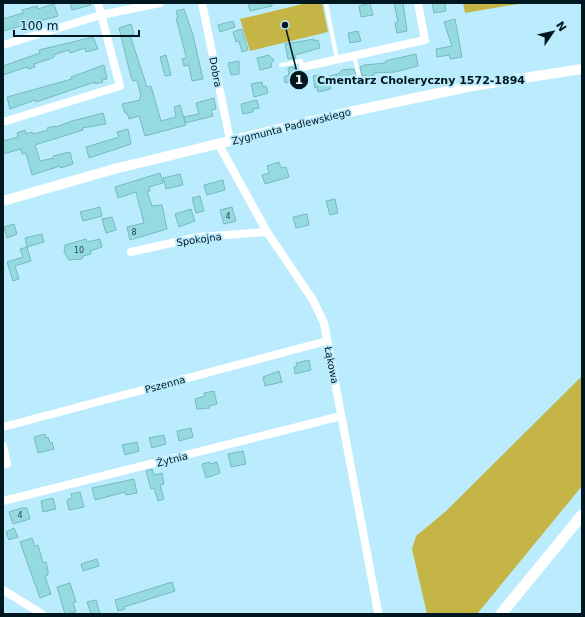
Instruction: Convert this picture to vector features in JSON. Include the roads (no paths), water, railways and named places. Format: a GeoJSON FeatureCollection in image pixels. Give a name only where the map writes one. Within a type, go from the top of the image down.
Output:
{"type":"FeatureCollection","features":[{"type":"Feature","properties":{"kind":"main road"},"geometry":{"type":"LineString","coordinates":[[501,614],[582,515]]}},
{"type":"Feature","properties":{"kind":"street"},"geometry":{"type":"LineString","coordinates":[[3,122],[120,86],[98,3]]}},
{"type":"Feature","properties":{"kind":"street"},"geometry":{"type":"LineString","coordinates":[[3,45],[101,15],[160,3]]}},
{"type":"Feature","properties":{"kind":"street","name":"Dobra"},"geometry":{"type":"LineString","coordinates":[[202,3],[230,140]]}},
{"type":"Feature","properties":{"kind":"street"},"geometry":{"type":"LineString","coordinates":[[303,67],[425,40],[418,3]]}},
{"type":"Feature","properties":{"kind":"street","name":"Zygmunta Padlewskiego"},"geometry":{"type":"LineString","coordinates":[[3,201],[114,169],[349,112],[472,86],[582,69]]}},
{"type":"Feature","properties":{"kind":"street","name":"Łąkowa"},"geometry":{"type":"LineString","coordinates":[[218,144],[267,232],[313,300],[324,324],[378,612]]}},
{"type":"Feature","properties":{"kind":"street","name":"Spokojna"},"geometry":{"type":"LineString","coordinates":[[131,252],[198,237],[267,232]]}},
{"type":"Feature","properties":{"kind":"street","name":"Pszenna"},"geometry":{"type":"LineString","coordinates":[[3,427],[327,341]]}},
{"type":"Feature","properties":{"kind":"street","name":"Żytnia"},"geometry":{"type":"LineString","coordinates":[[3,501],[341,416]]}},
{"type":"Feature","properties":{"kind":"street"},"geometry":{"type":"LineString","coordinates":[[3,446],[7,464]]}},
{"type":"Feature","properties":{"kind":"street"},"geometry":{"type":"LineString","coordinates":[[3,590],[42,614]]}},
{"type":"Feature","properties":{"kind":"lane"},"geometry":{"type":"LineString","coordinates":[[326,3],[337,60]]}},
{"type":"Feature","properties":{"kind":"lane"},"geometry":{"type":"LineString","coordinates":[[354,56],[359,76]]}},
{"type":"Feature","properties":{"kind":"lane"},"geometry":{"type":"LineString","coordinates":[[281,65],[301,61],[303,67]]}},
{"type":"Feature","properties":{"kind":"place","name":"Cmentarz Choleryczny 1572-1894"},"geometry":{"type":"Point","coordinates":[285,25]}}]}
